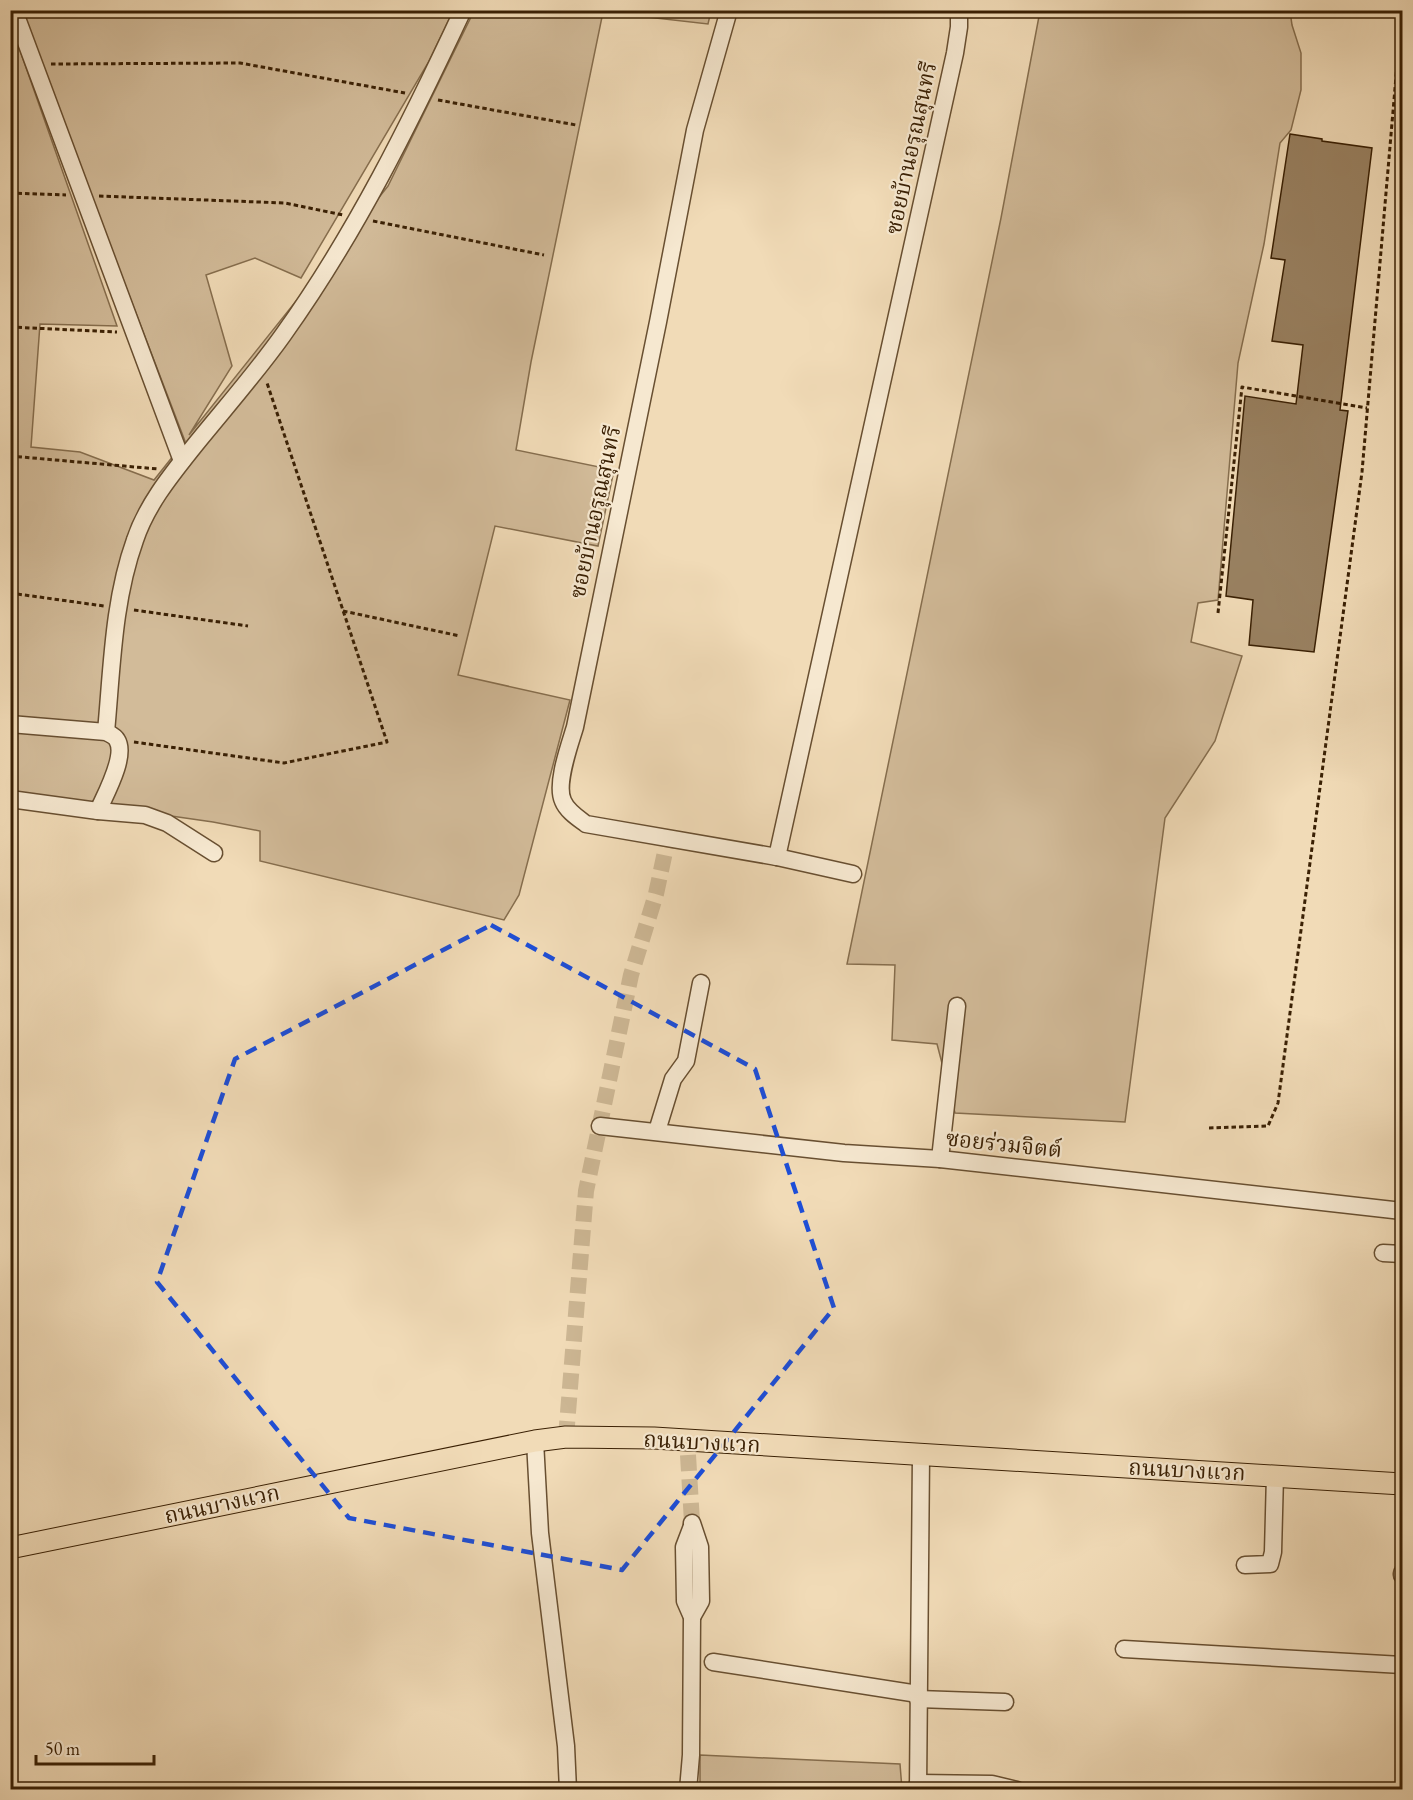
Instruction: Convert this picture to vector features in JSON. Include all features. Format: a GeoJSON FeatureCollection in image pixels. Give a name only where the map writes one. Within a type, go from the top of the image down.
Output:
{"type":"FeatureCollection","features":[{"type":"Feature","properties":{"kind":"main road","name":"ถนนบางแวก"},"geometry":{"type":"LineString","coordinates":[[10,1548],[535,1441],[566,1437],[687,1448],[921,1455],[1402,1484]]}},
{"type":"Feature","properties":{"kind":"street"},"geometry":{"type":"LineString","coordinates":[[14,10],[134,333],[179,466]]}},
{"type":"Feature","properties":{"kind":"street"},"geometry":{"type":"LineString","coordinates":[[98,811],[118,762],[120,748],[112,736],[117,611],[135,539],[150,506],[179,466],[261,365],[359,218],[422,97],[463,10]]}},
{"type":"Feature","properties":{"kind":"street","name":"ซอยบ้านอรุณสุนทรี"},"geometry":{"type":"LineString","coordinates":[[729,10],[695,130],[658,322],[561,780],[562,800],[574,816],[586,824],[777,857],[854,874]]}},
{"type":"Feature","properties":{"kind":"street","name":"ซอยบ้านอรุณสุนทรี"},"geometry":{"type":"LineString","coordinates":[[777,857],[955,53],[959,10]]}},
{"type":"Feature","properties":{"kind":"street"},"geometry":{"type":"LineString","coordinates":[[10,724],[112,736]]}},
{"type":"Feature","properties":{"kind":"street"},"geometry":{"type":"LineString","coordinates":[[10,799],[145,815],[168,823],[214,853]]}},
{"type":"Feature","properties":{"kind":"street"},"geometry":{"type":"LineString","coordinates":[[657,1131],[673,1079],[686,1060],[701,983]]}},
{"type":"Feature","properties":{"kind":"street"},"geometry":{"type":"LineString","coordinates":[[940,1160],[957,1006]]}},
{"type":"Feature","properties":{"kind":"street","name":"ซอยร่วมจิตต์"},"geometry":{"type":"LineString","coordinates":[[600,1126],[844,1153],[940,1160],[1402,1211]]}},
{"type":"Feature","properties":{"kind":"street"},"geometry":{"type":"LineString","coordinates":[[1383,1253],[1402,1254]]}},
{"type":"Feature","properties":{"kind":"street"},"geometry":{"type":"LineString","coordinates":[[535,1441],[540,1533],[566,1746],[568,1790]]}},
{"type":"Feature","properties":{"kind":"street"},"geometry":{"type":"LineString","coordinates":[[921,1455],[918,1786],[981,1784],[1017,1790]]}},
{"type":"Feature","properties":{"kind":"street"},"geometry":{"type":"LineString","coordinates":[[1245,1565],[1270,1564],[1273,1552],[1275,1475]]}},
{"type":"Feature","properties":{"kind":"street"},"geometry":{"type":"LineString","coordinates":[[688,1790],[691,1755],[692,1617],[685,1600],[684,1547],[692,1524]]}},
{"type":"Feature","properties":{"kind":"street"},"geometry":{"type":"LineString","coordinates":[[1124,1650],[1402,1665]]}},
{"type":"Feature","properties":{"kind":"street"},"geometry":{"type":"LineString","coordinates":[[713,1662],[918,1696],[1005,1702]]}},
{"type":"Feature","properties":{"kind":"path"},"geometry":{"type":"LineString","coordinates":[[1209,1128],[1268,1126],[1278,1103],[1362,472],[1400,30]]}},
{"type":"Feature","properties":{"kind":"path"},"geometry":{"type":"LineString","coordinates":[[34,64],[240,63],[576,126]]}},
{"type":"Feature","properties":{"kind":"path"},"geometry":{"type":"LineString","coordinates":[[10,193],[285,203],[544,255]]}},
{"type":"Feature","properties":{"kind":"path"},"geometry":{"type":"LineString","coordinates":[[10,327],[134,333]]}},
{"type":"Feature","properties":{"kind":"path"},"geometry":{"type":"LineString","coordinates":[[112,736],[284,763],[387,742],[261,365]]}},
{"type":"Feature","properties":{"kind":"path"},"geometry":{"type":"LineString","coordinates":[[1218,613],[1242,387],[1367,408]]}},
{"type":"Feature","properties":{"kind":"path"},"geometry":{"type":"LineString","coordinates":[[10,456],[179,466]]}},
{"type":"Feature","properties":{"kind":"path"},"geometry":{"type":"LineString","coordinates":[[343,610],[460,636]]}},
{"type":"Feature","properties":{"kind":"highlighted area"},"geometry":{"type":"Polygon","coordinates":[[[491,925],[755,1069],[834,1308],[622,1570],[349,1518],[157,1282],[235,1059],[491,925]]]}},
{"type":"Feature","properties":{"kind":"shaded area"},"geometry":{"type":"Polygon","coordinates":[[[20,11],[453,11],[428,63],[301,278],[255,258],[206,275],[232,366],[189,435],[388,186],[474,11],[711,11],[708,24],[603,12],[531,362],[516,450],[614,470],[598,546],[495,526],[458,675],[570,700],[519,895],[504,920],[260,861],[260,831],[213,822],[11,793],[10,22],[117,326],[40,324],[31,447],[80,452],[154,480],[185,441],[20,11]]]}},
{"type":"Feature","properties":{"kind":"shaded area"},"geometry":{"type":"Polygon","coordinates":[[[1040,11],[1290,11],[1301,53],[1301,90],[1291,130],[1280,143],[1264,244],[1238,363],[1218,600],[1198,603],[1191,642],[1242,656],[1215,741],[1165,818],[1125,1122],[955,1113],[937,1044],[892,1040],[895,965],[847,964],[1001,218],[1040,11]]]}},
{"type":"Feature","properties":{"kind":"shaded area"},"geometry":{"type":"Polygon","coordinates":[[[700,1755],[900,1764],[902,1789],[700,1789],[700,1755]]]}},
{"type":"Feature","properties":{"kind":"building"},"geometry":{"type":"Polygon","coordinates":[[[1290,134],[1372,148],[1340,410],[1348,411],[1314,652],[1249,645],[1253,600],[1226,596],[1245,396],[1296,404],[1303,345],[1272,341],[1285,260],[1271,258],[1290,134]]]}},
{"type":"Feature","properties":{"kind":"tunnel"},"geometry":{"type":"LineString","coordinates":[[566,1437],[586,1191],[631,975],[656,894],[668,838]]}},
{"type":"Feature","properties":{"kind":"tunnel"},"geometry":{"type":"LineString","coordinates":[[688,1455],[692,1522]]}}]}
